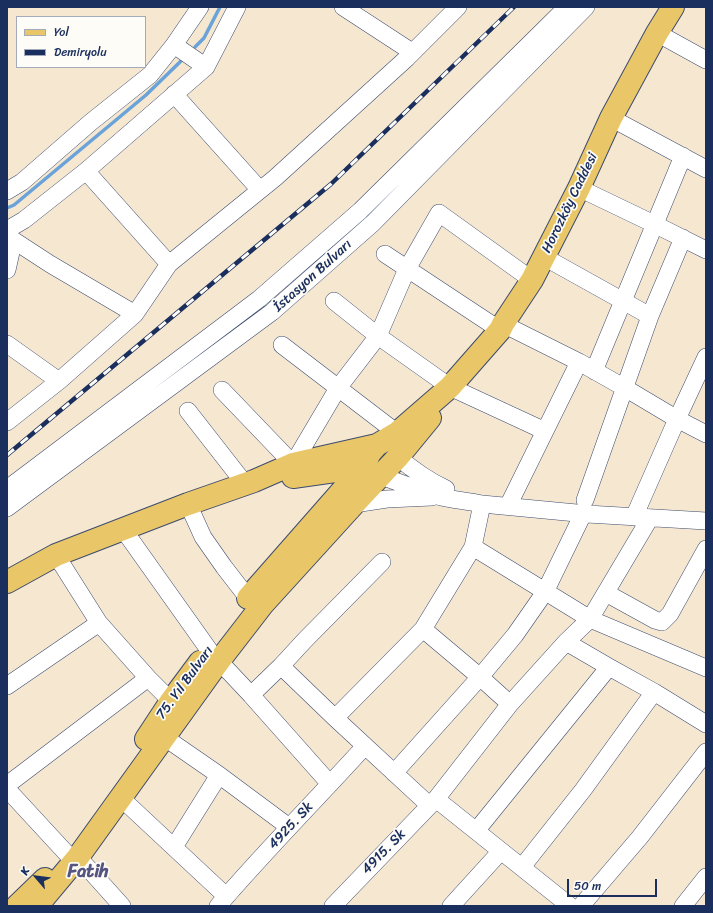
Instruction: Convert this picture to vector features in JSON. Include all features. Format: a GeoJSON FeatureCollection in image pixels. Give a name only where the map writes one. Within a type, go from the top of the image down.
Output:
{"type":"FeatureCollection","features":[{"type":"Feature","properties":{"kind":"main road","name":"Horozköy Caddesi"},"geometry":{"type":"LineString","coordinates":[[450,387],[501,327],[532,280],[611,118],[657,33],[673,7]]}},
{"type":"Feature","properties":{"kind":"main road"},"geometry":{"type":"LineString","coordinates":[[7,582],[56,555],[293,464],[377,445],[397,433],[450,387]]}},
{"type":"Feature","properties":{"kind":"main road"},"geometry":{"type":"LineString","coordinates":[[249,482],[291,477],[372,471],[398,457],[443,401],[450,387]]}},
{"type":"Feature","properties":{"kind":"main road"},"geometry":{"type":"LineString","coordinates":[[377,445],[391,449],[398,457]]}},
{"type":"Feature","properties":{"kind":"main road"},"geometry":{"type":"LineString","coordinates":[[214,656],[354,504],[372,471],[370,454],[377,445]]}},
{"type":"Feature","properties":{"kind":"main road","name":"75. Yıl Bulvarı"},"geometry":{"type":"LineString","coordinates":[[17,906],[47,877],[72,856],[121,798],[164,737],[248,598],[372,471]]}},
{"type":"Feature","properties":{"kind":"main road","name":"75. Yıl Bulvarı"},"geometry":{"type":"LineString","coordinates":[[37,906],[72,856],[118,781],[171,701],[214,656]]}},
{"type":"Feature","properties":{"kind":"street"},"geometry":{"type":"LineString","coordinates":[[7,191],[22,182],[150,75],[174,45],[200,7]]}},
{"type":"Feature","properties":{"kind":"street"},"geometry":{"type":"LineString","coordinates":[[7,230],[24,220],[86,171],[206,66],[237,7]]}},
{"type":"Feature","properties":{"kind":"street"},"geometry":{"type":"LineString","coordinates":[[344,7],[412,52]]}},
{"type":"Feature","properties":{"kind":"street"},"geometry":{"type":"LineString","coordinates":[[7,422],[59,381],[135,314],[169,264],[281,172],[412,52],[458,7]]}},
{"type":"Feature","properties":{"kind":"street","name":"İstasyon Bulvarı"},"geometry":{"type":"LineString","coordinates":[[7,489],[259,298],[360,211],[567,7]]}},
{"type":"Feature","properties":{"kind":"street","name":"İstasyon Bulvarı"},"geometry":{"type":"LineString","coordinates":[[7,508],[272,312],[373,223],[586,7]]}},
{"type":"Feature","properties":{"kind":"street"},"geometry":{"type":"LineString","coordinates":[[657,33],[706,60]]}},
{"type":"Feature","properties":{"kind":"street"},"geometry":{"type":"LineString","coordinates":[[174,45],[206,66]]}},
{"type":"Feature","properties":{"kind":"street"},"geometry":{"type":"LineString","coordinates":[[174,94],[260,190]]}},
{"type":"Feature","properties":{"kind":"street"},"geometry":{"type":"LineString","coordinates":[[611,118],[706,169]]}},
{"type":"Feature","properties":{"kind":"street"},"geometry":{"type":"LineString","coordinates":[[594,370],[624,301],[654,224],[684,156]]}},
{"type":"Feature","properties":{"kind":"street"},"geometry":{"type":"LineString","coordinates":[[86,171],[169,264]]}},
{"type":"Feature","properties":{"kind":"street"},"geometry":{"type":"LineString","coordinates":[[578,188],[706,250]]}},
{"type":"Feature","properties":{"kind":"street"},"geometry":{"type":"LineString","coordinates":[[222,390],[293,464],[338,388],[378,336],[407,269],[439,213],[532,280]]}},
{"type":"Feature","properties":{"kind":"street"},"geometry":{"type":"LineString","coordinates":[[7,236],[50,264],[135,314]]}},
{"type":"Feature","properties":{"kind":"street"},"geometry":{"type":"LineString","coordinates":[[394,773],[480,677],[515,635],[545,592],[584,507],[650,316],[683,238]]}},
{"type":"Feature","properties":{"kind":"street"},"geometry":{"type":"LineString","coordinates":[[7,243],[11,252],[7,270]]}},
{"type":"Feature","properties":{"kind":"street"},"geometry":{"type":"LineString","coordinates":[[385,254],[501,327],[579,362],[677,419],[706,434]]}},
{"type":"Feature","properties":{"kind":"street"},"geometry":{"type":"LineString","coordinates":[[544,257],[650,316]]}},
{"type":"Feature","properties":{"kind":"street"},"geometry":{"type":"LineString","coordinates":[[334,301],[378,336],[450,387],[545,431]]}},
{"type":"Feature","properties":{"kind":"street"},"geometry":{"type":"LineString","coordinates":[[7,344],[59,381]]}},
{"type":"Feature","properties":{"kind":"street"},"geometry":{"type":"LineString","coordinates":[[282,344],[397,433]]}},
{"type":"Feature","properties":{"kind":"street","name":"4915. Sk"},"geometry":{"type":"LineString","coordinates":[[333,906],[432,802],[510,704],[566,642],[590,619],[606,593],[642,518],[677,419],[706,357]]}},
{"type":"Feature","properties":{"kind":"street"},"geometry":{"type":"LineString","coordinates":[[508,506],[579,362]]}},
{"type":"Feature","properties":{"kind":"street"},"geometry":{"type":"LineString","coordinates":[[188,411],[249,482]]}},
{"type":"Feature","properties":{"kind":"street"},"geometry":{"type":"LineString","coordinates":[[398,457],[429,481],[476,503]]}},
{"type":"Feature","properties":{"kind":"street"},"geometry":{"type":"LineString","coordinates":[[372,471],[440,496],[476,503],[508,506],[584,507],[642,518],[706,521]]}},
{"type":"Feature","properties":{"kind":"street"},"geometry":{"type":"LineString","coordinates":[[354,504],[387,499],[440,496]]}},
{"type":"Feature","properties":{"kind":"street"},"geometry":{"type":"LineString","coordinates":[[335,718],[423,629],[472,547],[476,503]]}},
{"type":"Feature","properties":{"kind":"street"},"geometry":{"type":"LineString","coordinates":[[188,504],[204,536],[224,567],[248,598]]}},
{"type":"Feature","properties":{"kind":"street"},"geometry":{"type":"LineString","coordinates":[[123,529],[214,656],[251,695],[330,784]]}},
{"type":"Feature","properties":{"kind":"street"},"geometry":{"type":"LineString","coordinates":[[472,547],[590,619],[705,665]]}},
{"type":"Feature","properties":{"kind":"street"},"geometry":{"type":"LineString","coordinates":[[606,593],[655,620],[662,622],[670,614],[706,549]]}},
{"type":"Feature","properties":{"kind":"street"},"geometry":{"type":"LineString","coordinates":[[56,555],[99,623],[148,678],[171,701]]}},
{"type":"Feature","properties":{"kind":"street"},"geometry":{"type":"LineString","coordinates":[[251,695],[382,562]]}},
{"type":"Feature","properties":{"kind":"street"},"geometry":{"type":"LineString","coordinates":[[7,686],[99,623]]}},
{"type":"Feature","properties":{"kind":"street"},"geometry":{"type":"LineString","coordinates":[[423,629],[510,704]]}},
{"type":"Feature","properties":{"kind":"street"},"geometry":{"type":"LineString","coordinates":[[566,642],[654,692],[706,724]]}},
{"type":"Feature","properties":{"kind":"street"},"geometry":{"type":"LineString","coordinates":[[281,666],[394,773],[432,802],[476,831],[571,905],[640,837],[705,757]]}},
{"type":"Feature","properties":{"kind":"street"},"geometry":{"type":"LineString","coordinates":[[476,831],[609,667]]}},
{"type":"Feature","properties":{"kind":"street"},"geometry":{"type":"LineString","coordinates":[[7,785],[148,678]]}},
{"type":"Feature","properties":{"kind":"street"},"geometry":{"type":"LineString","coordinates":[[522,867],[583,790],[654,692]]}},
{"type":"Feature","properties":{"kind":"street"},"geometry":{"type":"LineString","coordinates":[[164,737],[290,827]]}},
{"type":"Feature","properties":{"kind":"street","name":"4925. Sk"},"geometry":{"type":"LineString","coordinates":[[222,901],[365,746]]}},
{"type":"Feature","properties":{"kind":"street"},"geometry":{"type":"LineString","coordinates":[[174,847],[219,775]]}},
{"type":"Feature","properties":{"kind":"street"},"geometry":{"type":"LineString","coordinates":[[7,789],[122,906]]}},
{"type":"Feature","properties":{"kind":"street"},"geometry":{"type":"LineString","coordinates":[[121,798],[174,847],[222,901]]}},
{"type":"Feature","properties":{"kind":"street"},"geometry":{"type":"LineString","coordinates":[[451,906],[501,851]]}},
{"type":"Feature","properties":{"kind":"street"},"geometry":{"type":"LineString","coordinates":[[686,905],[706,877]]}},
{"type":"Feature","properties":{"kind":"waterway"},"geometry":{"type":"LineString","coordinates":[[195,47],[204,38],[220,7]]}},
{"type":"Feature","properties":{"kind":"waterway"},"geometry":{"type":"LineString","coordinates":[[7,208],[14,205],[146,95],[181,61]]}},
{"type":"Feature","properties":{"kind":"railway"},"geometry":{"type":"LineString","coordinates":[[7,455],[331,184],[514,7]]}},
{"type":"Feature","properties":{"kind":"district","name":"Fatih"},"geometry":{"type":"Point","coordinates":[88,872]}}]}
